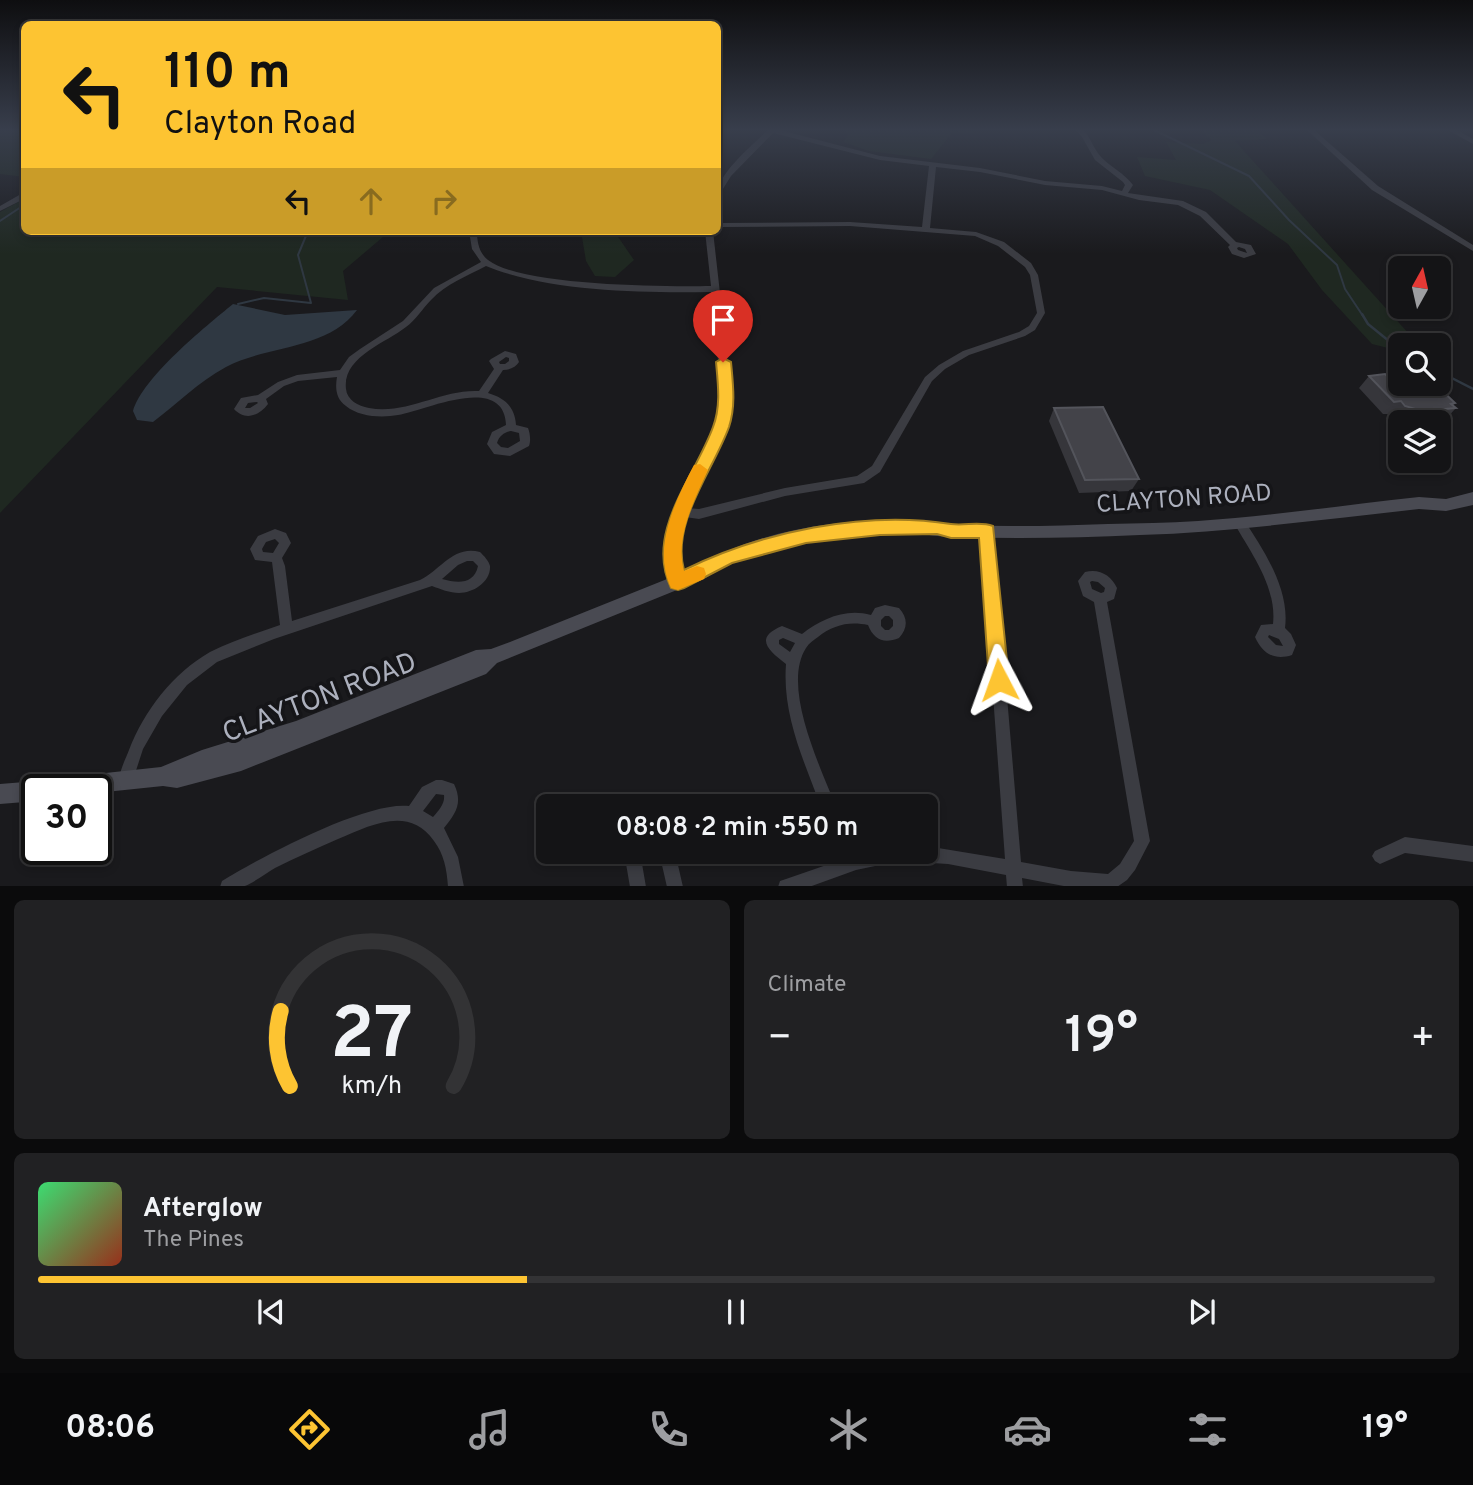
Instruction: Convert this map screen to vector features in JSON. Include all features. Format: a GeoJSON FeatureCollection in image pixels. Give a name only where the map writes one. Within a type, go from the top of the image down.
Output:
{"type":"FeatureCollection","features":[{"type":"Feature","properties":{"kind":"main road","name":"CLAYTON ROAD"},"geometry":{"type":"LineString","coordinates":[[112,782],[163,776],[188,776],[283,746],[480,667],[491,657],[698,574],[714,572],[757,557],[808,545],[863,537],[939,536],[951,531],[1141,530],[1240,523],[1419,503],[1435,506],[1465,502],[1473,498]]}},
{"type":"Feature","properties":{"kind":"main road"},"geometry":{"type":"LineString","coordinates":[[0,794],[21,792]]}},
{"type":"Feature","properties":{"kind":"street"},"geometry":{"type":"LineString","coordinates":[[721,186],[733,170]]}},
{"type":"Feature","properties":{"kind":"street"},"geometry":{"type":"LineString","coordinates":[[926,229],[932,170]]}},
{"type":"Feature","properties":{"kind":"street"},"geometry":{"type":"LineString","coordinates":[[976,170],[1045,183],[1102,188],[1171,201],[1197,210],[1235,245]]}},
{"type":"Feature","properties":{"kind":"street"},"geometry":{"type":"LineString","coordinates":[[1114,170],[1129,185],[1124,194]]}},
{"type":"Feature","properties":{"kind":"street"},"geometry":{"type":"LineString","coordinates":[[1356,170],[1376,188],[1473,249]]}},
{"type":"Feature","properties":{"kind":"street"},"geometry":{"type":"LineString","coordinates":[[1,208],[21,198]]}},
{"type":"Feature","properties":{"kind":"street"},"geometry":{"type":"LineString","coordinates":[[680,512],[699,514],[785,492],[860,480],[876,469],[928,379],[954,359],[1022,334],[1037,322],[1041,313],[1034,275],[1020,256],[1001,244],[976,234],[850,224],[721,225]]}},
{"type":"Feature","properties":{"kind":"street"},"geometry":{"type":"LineString","coordinates":[[474,235],[476,251],[486,263],[524,276],[664,289],[714,289]]}},
{"type":"Feature","properties":{"kind":"street"},"geometry":{"type":"LineString","coordinates":[[678,582],[671,557],[680,512],[715,441],[726,411],[727,387],[709,235]]}},
{"type":"Feature","properties":{"kind":"street"},"geometry":{"type":"LineString","coordinates":[[260,398],[281,384],[297,378],[341,373],[360,354],[409,321],[432,294],[486,263]]}},
{"type":"Feature","properties":{"kind":"street"},"geometry":{"type":"LineString","coordinates":[[482,394],[500,368]]}},
{"type":"Feature","properties":{"kind":"street"},"geometry":{"type":"LineString","coordinates":[[341,373],[344,400],[358,409],[376,413],[408,410],[458,393],[482,394],[505,405],[510,411],[511,427]]}},
{"type":"Feature","properties":{"kind":"street"},"geometry":{"type":"LineString","coordinates":[[1240,523],[1263,562],[1282,616],[1278,631]]}},
{"type":"Feature","properties":{"kind":"street"},"geometry":{"type":"LineString","coordinates":[[987,531],[1014,879]]}},
{"type":"Feature","properties":{"kind":"street"},"geometry":{"type":"LineString","coordinates":[[275,558],[279,566],[287,629]]}},
{"type":"Feature","properties":{"kind":"street"},"geometry":{"type":"LineString","coordinates":[[126,781],[129,765],[153,719],[180,685],[211,659],[287,629],[433,581]]}},
{"type":"Feature","properties":{"kind":"street"},"geometry":{"type":"LineString","coordinates":[[938,856],[1014,879],[1070,885],[1108,884],[1130,867],[1142,841],[1100,598]]}},
{"type":"Feature","properties":{"kind":"street"},"geometry":{"type":"LineString","coordinates":[[825,794],[789,688],[792,662],[803,640],[813,630],[854,617],[873,621]]}},
{"type":"Feature","properties":{"kind":"street"},"geometry":{"type":"LineString","coordinates":[[792,662],[773,647],[772,637],[782,632],[803,640]]}},
{"type":"Feature","properties":{"kind":"street"},"geometry":{"type":"LineString","coordinates":[[413,814],[428,790],[439,786],[449,789],[453,798],[436,826]]}},
{"type":"Feature","properties":{"kind":"street"},"geometry":{"type":"LineString","coordinates":[[230,886],[283,855],[368,819],[393,813],[413,814],[436,826],[450,853],[456,886]]}},
{"type":"Feature","properties":{"kind":"street"},"geometry":{"type":"LineString","coordinates":[[1380,856],[1405,845],[1473,854]]}},
{"type":"Feature","properties":{"kind":"street"},"geometry":{"type":"LineString","coordinates":[[634,864],[638,886]]}},
{"type":"Feature","properties":{"kind":"street"},"geometry":{"type":"LineString","coordinates":[[670,864],[675,886]]}},
{"type":"Feature","properties":{"kind":"street"},"geometry":{"type":"LineString","coordinates":[[788,886],[834,864]]}},
{"type":"Feature","properties":{"kind":"shaded area"},"geometry":{"type":"Polygon","coordinates":[[[0,170],[21,170],[21,177],[0,174],[0,170]]]}},
{"type":"Feature","properties":{"kind":"shaded area"},"geometry":{"type":"Polygon","coordinates":[[[1143,170],[1261,170],[1388,311],[1388,319],[1396,319],[1408,333],[1388,333],[1388,348],[1372,344],[1322,290],[1288,244],[1210,190],[1145,176],[1143,170]]]}},
{"type":"Feature","properties":{"kind":"shaded area"},"geometry":{"type":"Polygon","coordinates":[[[21,201],[21,235],[385,235],[343,271],[348,300],[217,287],[0,513],[0,212],[21,201]]]}},
{"type":"Feature","properties":{"kind":"shaded area"},"geometry":{"type":"Polygon","coordinates":[[[582,235],[617,235],[634,260],[615,277],[595,276],[586,261],[582,235]]]}},
{"type":"Feature","properties":{"kind":"shaded area"},"geometry":{"type":"Polygon","coordinates":[[[233,304],[285,315],[357,310],[345,323],[314,340],[226,367],[197,386],[153,422],[137,420],[133,411],[149,383],[176,353],[233,304]]]}},
{"type":"Feature","properties":{"kind":"building"},"geometry":{"type":"Polygon","coordinates":[[[1385,374],[1388,377],[1388,396],[1369,376],[1385,374]]]}},
{"type":"Feature","properties":{"kind":"building"},"geometry":{"type":"Polygon","coordinates":[[[1388,396],[1448,396],[1456,408],[1419,410],[1405,406],[1401,401],[1394,402],[1388,396]]]}},
{"type":"Feature","properties":{"kind":"building"},"geometry":{"type":"Polygon","coordinates":[[[1103,407],[1139,479],[1085,480],[1054,408],[1103,407]]]}},
{"type":"Feature","properties":{"kind":"waterway"},"geometry":{"type":"LineString","coordinates":[[1237,170],[1249,176],[1289,220],[1337,265],[1345,289],[1363,316]]}},
{"type":"Feature","properties":{"kind":"waterway"},"geometry":{"type":"LineString","coordinates":[[0,221],[21,207]]}},
{"type":"Feature","properties":{"kind":"waterway"},"geometry":{"type":"LineString","coordinates":[[238,304],[264,298],[311,303],[298,255],[306,235]]}},
{"type":"Feature","properties":{"kind":"waterway"},"geometry":{"type":"LineString","coordinates":[[1362,314],[1368,324],[1388,340]]}},
{"type":"Feature","properties":{"kind":"waterway"},"geometry":{"type":"LineString","coordinates":[[1451,378],[1473,389]]}},
{"type":"Feature","properties":{"kind":"slow traffic"},"geometry":{"type":"LineString","coordinates":[[697,574],[678,582],[671,557],[680,512],[700,470]]}},
{"type":"Feature","properties":{"kind":"route"},"geometry":{"type":"LineString","coordinates":[[723,362],[727,387],[726,411],[722,426],[680,512],[671,557],[678,582],[728,557],[764,545],[806,536],[880,528],[937,527],[951,531],[987,531],[999,680]]}}]}
